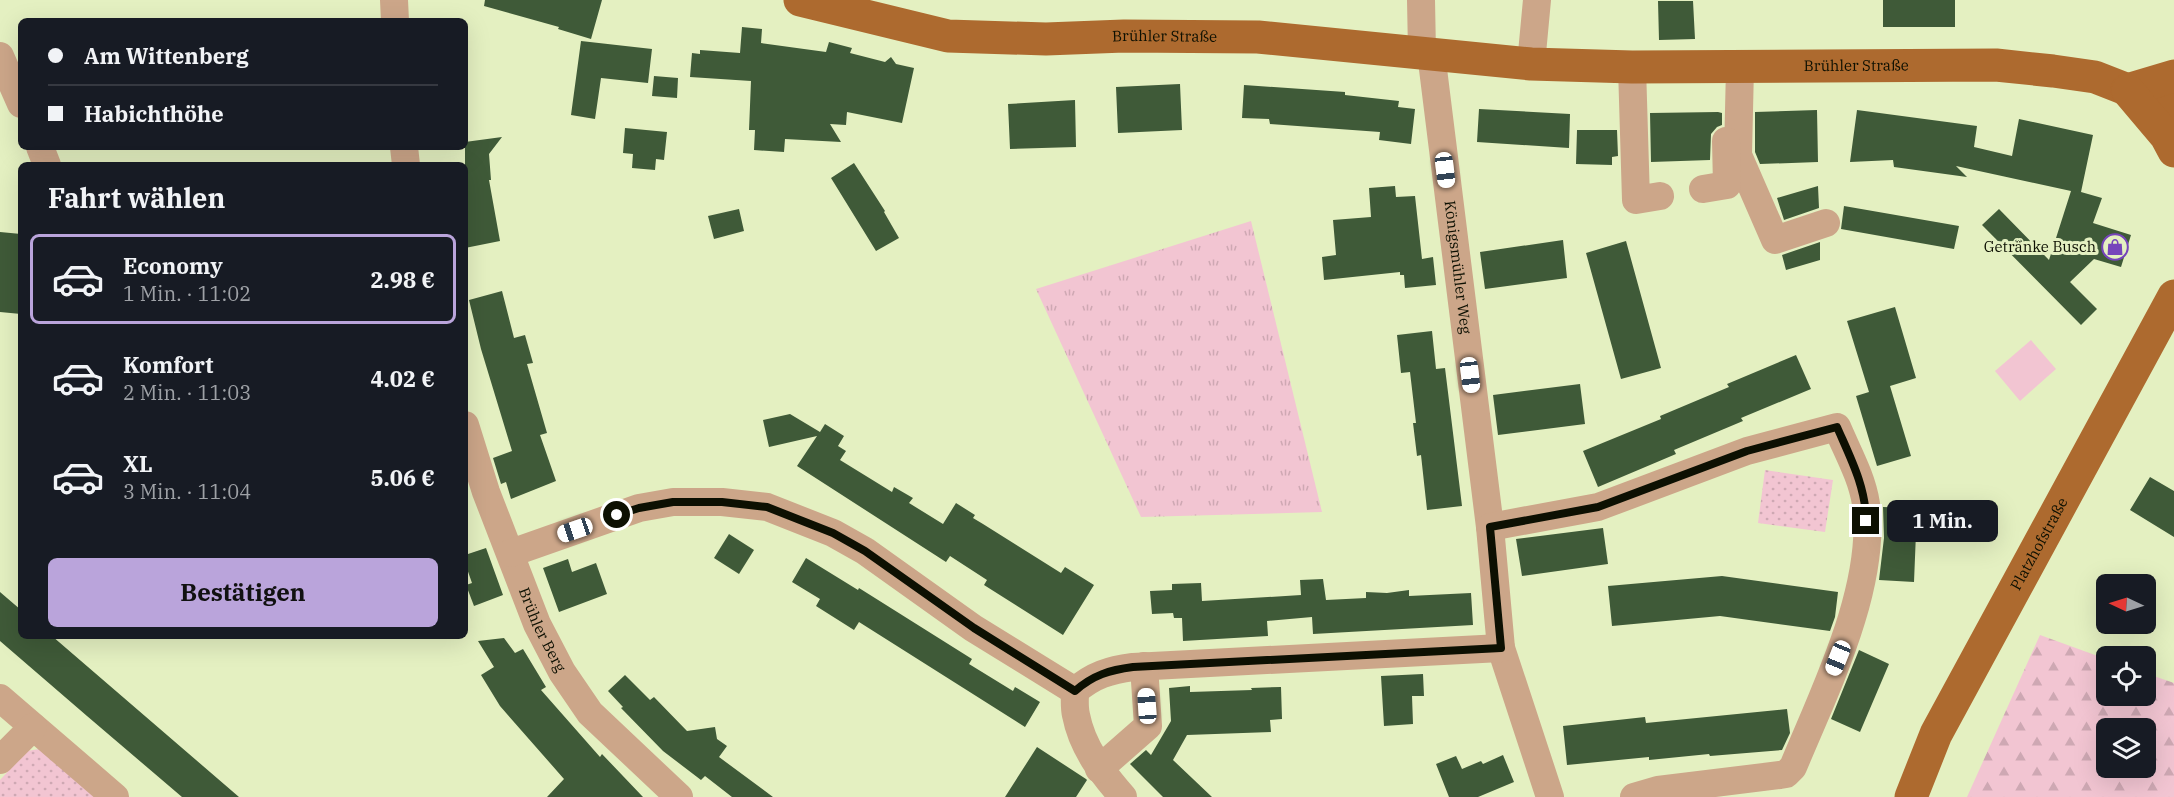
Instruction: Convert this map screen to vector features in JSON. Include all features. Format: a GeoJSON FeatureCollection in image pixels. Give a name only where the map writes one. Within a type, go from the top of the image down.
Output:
{"type":"FeatureCollection","features":[{"type":"Feature","properties":{"kind":"main road","name":"Brühler Straße"},"geometry":{"type":"LineString","coordinates":[[800,0],[948,36],[964,37],[1046,39],[1124,36],[1258,37],[1532,64],[1632,68],[1996,66],[2053,70],[2095,77],[2174,108]]}},
{"type":"Feature","properties":{"kind":"main road"},"geometry":{"type":"LineString","coordinates":[[2174,76],[2127,90],[2166,136],[2174,151]]}},
{"type":"Feature","properties":{"kind":"main road","name":"Platzhofstraße"},"geometry":{"type":"LineString","coordinates":[[1911,797],[1936,735],[2174,296]]}},
{"type":"Feature","properties":{"kind":"street"},"geometry":{"type":"LineString","coordinates":[[394,0],[395,18]]}},
{"type":"Feature","properties":{"kind":"street","name":"Königsmühler Weg"},"geometry":{"type":"LineString","coordinates":[[1421,0],[1490,527],[1501,648],[1550,797]]}},
{"type":"Feature","properties":{"kind":"street"},"geometry":{"type":"LineString","coordinates":[[1532,64],[1537,0]]}},
{"type":"Feature","properties":{"kind":"street"},"geometry":{"type":"LineString","coordinates":[[0,56],[18,98]]}},
{"type":"Feature","properties":{"kind":"street"},"geometry":{"type":"LineString","coordinates":[[1703,189],[1727,185],[1732,67]]}},
{"type":"Feature","properties":{"kind":"street"},"geometry":{"type":"LineString","coordinates":[[1732,67],[1738,155],[1775,240],[1826,223]]}},
{"type":"Feature","properties":{"kind":"street"},"geometry":{"type":"LineString","coordinates":[[1632,68],[1636,200],[1660,196]]}},
{"type":"Feature","properties":{"kind":"street"},"geometry":{"type":"LineString","coordinates":[[1490,527],[1598,507],[1747,451],[1837,427],[1860,482],[1866,505],[1862,578],[1846,636],[1793,767],[1786,774],[1658,790],[1634,797]]}},
{"type":"Feature","properties":{"kind":"street","name":"Brühler Berg"},"geometry":{"type":"LineString","coordinates":[[468,444],[476,493],[511,553],[537,624],[562,672],[590,713],[679,797]]}},
{"type":"Feature","properties":{"kind":"street"},"geometry":{"type":"LineString","coordinates":[[511,553],[639,508],[673,502],[722,502],[767,507],[833,533],[865,551],[974,628],[1075,691]]}},
{"type":"Feature","properties":{"kind":"street"},"geometry":{"type":"LineString","coordinates":[[1123,797],[1099,769],[1085,742],[1075,714],[1075,691],[1088,680],[1109,670],[1144,666],[1501,648]]}},
{"type":"Feature","properties":{"kind":"street"},"geometry":{"type":"LineString","coordinates":[[1099,769],[1148,726],[1144,666]]}},
{"type":"Feature","properties":{"kind":"street"},"geometry":{"type":"LineString","coordinates":[[0,698],[115,797]]}},
{"type":"Feature","properties":{"kind":"street"},"geometry":{"type":"LineString","coordinates":[[0,760],[33,727]]}},
{"type":"Feature","properties":{"kind":"green space"},"geometry":{"type":"Polygon","coordinates":[[[1251,221],[1322,512],[1141,517],[1036,289],[1251,221]]]}},
{"type":"Feature","properties":{"kind":"green space"},"geometry":{"type":"Polygon","coordinates":[[[2031,340],[2056,369],[2020,401],[1995,371],[2031,340]]]}},
{"type":"Feature","properties":{"kind":"green space"},"geometry":{"type":"Polygon","coordinates":[[[1765,470],[1833,480],[1825,532],[1758,523],[1765,470]]]}},
{"type":"Feature","properties":{"kind":"green space"},"geometry":{"type":"Polygon","coordinates":[[[2040,635],[2096,655],[2096,706],[2156,706],[2156,677],[2174,683],[2174,797],[1967,797],[2040,635]]]}},
{"type":"Feature","properties":{"kind":"green space"},"geometry":{"type":"Polygon","coordinates":[[[39,749],[98,797],[0,797],[0,780],[27,751],[39,749]]]}},
{"type":"Feature","properties":{"kind":"building"},"geometry":{"type":"Polygon","coordinates":[[[485,0],[602,0],[591,39],[558,29],[559,27],[484,6],[485,0]]]}},
{"type":"Feature","properties":{"kind":"building"},"geometry":{"type":"Polygon","coordinates":[[[1883,0],[1955,0],[1955,27],[1883,27],[1883,0]]]}},
{"type":"Feature","properties":{"kind":"building"},"geometry":{"type":"Polygon","coordinates":[[[1658,1],[1693,1],[1695,39],[1659,40],[1658,1]]]}},
{"type":"Feature","properties":{"kind":"building"},"geometry":{"type":"Polygon","coordinates":[[[742,27],[762,29],[761,43],[826,52],[829,42],[852,48],[850,53],[885,62],[891,57],[896,64],[914,68],[902,123],[847,112],[846,125],[830,124],[841,142],[785,139],[784,152],[754,150],[755,130],[749,130],[751,81],[690,77],[692,53],[700,54],[700,50],[740,53],[742,27]]]}},
{"type":"Feature","properties":{"kind":"building"},"geometry":{"type":"Polygon","coordinates":[[[581,41],[652,49],[648,83],[601,78],[595,119],[571,115],[581,41]]]}},
{"type":"Feature","properties":{"kind":"building"},"geometry":{"type":"Polygon","coordinates":[[[654,76],[678,78],[677,98],[652,96],[654,76]]]}},
{"type":"Feature","properties":{"kind":"building"},"geometry":{"type":"Polygon","coordinates":[[[1180,84],[1182,130],[1118,133],[1116,87],[1180,84]]]}},
{"type":"Feature","properties":{"kind":"building"},"geometry":{"type":"Polygon","coordinates":[[[1244,85],[1345,92],[1345,95],[1399,101],[1398,107],[1415,109],[1411,144],[1379,140],[1380,132],[1270,124],[1269,119],[1242,118],[1244,85]]]}},
{"type":"Feature","properties":{"kind":"building"},"geometry":{"type":"Polygon","coordinates":[[[1075,100],[1076,147],[1010,149],[1008,104],[1075,100]]]}},
{"type":"Feature","properties":{"kind":"building"},"geometry":{"type":"Polygon","coordinates":[[[1479,109],[1570,114],[1569,148],[1477,142],[1479,109]]]}},
{"type":"Feature","properties":{"kind":"building"},"geometry":{"type":"Polygon","coordinates":[[[1817,110],[1818,162],[1760,164],[1755,152],[1755,112],[1817,110]]]}},
{"type":"Feature","properties":{"kind":"building"},"geometry":{"type":"Polygon","coordinates":[[[1857,110],[1977,126],[1974,147],[2012,156],[2019,119],[2093,135],[2081,192],[2102,198],[2093,223],[2131,235],[2121,267],[2094,259],[2070,282],[2097,309],[2081,325],[1982,225],[1999,209],[2049,260],[2071,191],[1956,166],[1967,177],[1894,167],[1893,160],[1850,162],[1857,110]]]}},
{"type":"Feature","properties":{"kind":"building"},"geometry":{"type":"Polygon","coordinates":[[[1650,113],[1722,113],[1722,125],[1711,134],[1710,160],[1651,162],[1650,113]]]}},
{"type":"Feature","properties":{"kind":"building"},"geometry":{"type":"Polygon","coordinates":[[[625,128],[667,132],[664,160],[656,159],[655,170],[632,168],[633,154],[623,153],[625,128]]]}},
{"type":"Feature","properties":{"kind":"building"},"geometry":{"type":"Polygon","coordinates":[[[1577,130],[1617,130],[1618,156],[1612,157],[1612,165],[1576,164],[1577,130]]]}},
{"type":"Feature","properties":{"kind":"building"},"geometry":{"type":"Polygon","coordinates":[[[502,137],[489,154],[491,180],[489,180],[500,241],[468,247],[468,162],[465,162],[465,150],[468,150],[468,142],[502,137]]]}},
{"type":"Feature","properties":{"kind":"building"},"geometry":{"type":"Polygon","coordinates":[[[854,163],[885,211],[899,238],[876,251],[831,178],[854,163]]]}},
{"type":"Feature","properties":{"kind":"building"},"geometry":{"type":"Polygon","coordinates":[[[1395,186],[1396,197],[1415,196],[1422,259],[1433,257],[1436,285],[1405,288],[1404,275],[1400,275],[1400,272],[1324,280],[1322,257],[1336,255],[1333,220],[1371,217],[1369,188],[1395,186]]]}},
{"type":"Feature","properties":{"kind":"building"},"geometry":{"type":"Polygon","coordinates":[[[1818,186],[1819,208],[1784,220],[1777,198],[1818,186]]]}},
{"type":"Feature","properties":{"kind":"building"},"geometry":{"type":"Polygon","coordinates":[[[1844,206],[1959,226],[1954,249],[1841,229],[1844,206]]]}},
{"type":"Feature","properties":{"kind":"building"},"geometry":{"type":"Polygon","coordinates":[[[739,209],[744,231],[714,239],[708,216],[739,209]]]}},
{"type":"Feature","properties":{"kind":"building"},"geometry":{"type":"Polygon","coordinates":[[[0,232],[18,234],[18,314],[0,312],[0,232]]]}},
{"type":"Feature","properties":{"kind":"building"},"geometry":{"type":"Polygon","coordinates":[[[1563,240],[1567,278],[1485,289],[1480,252],[1563,240]]]}},
{"type":"Feature","properties":{"kind":"building"},"geometry":{"type":"Polygon","coordinates":[[[1626,241],[1661,368],[1621,379],[1586,253],[1626,241]]]}},
{"type":"Feature","properties":{"kind":"building"},"geometry":{"type":"Polygon","coordinates":[[[1820,242],[1820,260],[1786,270],[1782,255],[1820,242]]]}},
{"type":"Feature","properties":{"kind":"building"},"geometry":{"type":"Polygon","coordinates":[[[502,291],[514,338],[525,335],[533,363],[527,364],[547,433],[540,435],[556,481],[511,499],[506,482],[501,484],[493,458],[512,451],[481,349],[469,300],[502,291]]]}},
{"type":"Feature","properties":{"kind":"building"},"geometry":{"type":"Polygon","coordinates":[[[1895,307],[1916,378],[1890,386],[1911,456],[1877,466],[1856,396],[1869,392],[1847,321],[1895,307]]]}},
{"type":"Feature","properties":{"kind":"building"},"geometry":{"type":"Polygon","coordinates":[[[1432,331],[1436,369],[1445,368],[1462,506],[1427,510],[1421,455],[1417,456],[1410,372],[1401,373],[1397,335],[1432,331]]]}},
{"type":"Feature","properties":{"kind":"building"},"geometry":{"type":"Polygon","coordinates":[[[1796,355],[1811,389],[1741,418],[1743,421],[1674,450],[1676,454],[1598,487],[1583,451],[1661,419],[1660,416],[1729,387],[1727,384],[1796,355]]]}},
{"type":"Feature","properties":{"kind":"building"},"geometry":{"type":"Polygon","coordinates":[[[1580,384],[1585,424],[1498,435],[1493,395],[1580,384]]]}},
{"type":"Feature","properties":{"kind":"building"},"geometry":{"type":"Polygon","coordinates":[[[790,414],[820,432],[825,424],[844,436],[838,446],[846,451],[840,460],[892,492],[894,487],[913,498],[909,503],[943,524],[956,503],[975,515],[973,518],[1061,573],[1065,567],[1094,585],[1063,635],[984,585],[987,580],[950,556],[946,562],[797,466],[817,436],[769,447],[763,420],[790,414]]]}},
{"type":"Feature","properties":{"kind":"building"},"geometry":{"type":"Polygon","coordinates":[[[2150,477],[2174,491],[2174,537],[2130,510],[2150,477]]]}},
{"type":"Feature","properties":{"kind":"building"},"geometry":{"type":"Polygon","coordinates":[[[1883,507],[1917,508],[1914,582],[1879,580],[1884,538],[1883,507]]]}},
{"type":"Feature","properties":{"kind":"building"},"geometry":{"type":"Polygon","coordinates":[[[1603,528],[1608,564],[1522,576],[1516,539],[1603,528]]]}},
{"type":"Feature","properties":{"kind":"building"},"geometry":{"type":"Polygon","coordinates":[[[729,534],[754,550],[739,574],[714,558],[729,534]]]}},
{"type":"Feature","properties":{"kind":"building"},"geometry":{"type":"Polygon","coordinates":[[[486,548],[503,595],[474,606],[468,590],[468,584],[472,583],[468,572],[468,554],[486,548]]]}},
{"type":"Feature","properties":{"kind":"building"},"geometry":{"type":"Polygon","coordinates":[[[806,558],[858,590],[859,588],[972,659],[969,664],[1013,691],[1015,687],[1040,702],[1025,727],[859,622],[854,630],[816,606],[820,599],[792,582],[806,558]]]}},
{"type":"Feature","properties":{"kind":"building"},"geometry":{"type":"Polygon","coordinates":[[[568,559],[572,572],[596,563],[607,594],[559,612],[543,568],[568,559]]]}},
{"type":"Feature","properties":{"kind":"building"},"geometry":{"type":"Polygon","coordinates":[[[1722,576],[1838,592],[1835,617],[1830,631],[1720,616],[1612,626],[1608,586],[1722,576]]]}},
{"type":"Feature","properties":{"kind":"building"},"geometry":{"type":"Polygon","coordinates":[[[1323,579],[1326,600],[1366,598],[1366,592],[1387,593],[1409,590],[1409,596],[1471,593],[1473,625],[1313,634],[1312,617],[1267,621],[1268,636],[1183,641],[1182,618],[1174,618],[1173,613],[1152,614],[1150,591],[1172,590],[1172,584],[1201,583],[1202,601],[1301,595],[1300,580],[1323,579]]]}},
{"type":"Feature","properties":{"kind":"building"},"geometry":{"type":"Polygon","coordinates":[[[0,592],[18,607],[18,639],[55,639],[239,797],[182,797],[0,641],[0,592]]]}},
{"type":"Feature","properties":{"kind":"building"},"geometry":{"type":"Polygon","coordinates":[[[504,638],[515,653],[523,649],[546,687],[541,690],[600,757],[602,754],[643,797],[547,797],[564,779],[500,706],[481,675],[494,667],[478,641],[504,638]]]}},
{"type":"Feature","properties":{"kind":"building"},"geometry":{"type":"Polygon","coordinates":[[[1859,650],[1889,664],[1860,732],[1831,719],[1859,650]]]}},
{"type":"Feature","properties":{"kind":"building"},"geometry":{"type":"Polygon","coordinates":[[[1423,674],[1424,696],[1412,696],[1413,724],[1384,726],[1381,676],[1423,674]]]}},
{"type":"Feature","properties":{"kind":"building"},"geometry":{"type":"Polygon","coordinates":[[[625,675],[650,700],[654,697],[687,731],[715,727],[717,739],[727,746],[719,757],[773,797],[732,797],[705,776],[701,780],[663,751],[621,708],[623,707],[608,691],[625,675]]]}},
{"type":"Feature","properties":{"kind":"building"},"geometry":{"type":"Polygon","coordinates":[[[1190,686],[1190,692],[1281,687],[1282,719],[1270,720],[1271,732],[1187,735],[1173,760],[1212,797],[1163,797],[1130,764],[1146,750],[1151,755],[1171,721],[1169,688],[1190,686]]]}},
{"type":"Feature","properties":{"kind":"building"},"geometry":{"type":"Polygon","coordinates":[[[1787,709],[1790,733],[1782,750],[1649,760],[1649,757],[1567,765],[1563,726],[1645,717],[1646,723],[1787,709]]]}},
{"type":"Feature","properties":{"kind":"building"},"geometry":{"type":"Polygon","coordinates":[[[1037,747],[1087,780],[1076,797],[1005,797],[1037,747]]]}},
{"type":"Feature","properties":{"kind":"building"},"geometry":{"type":"Polygon","coordinates":[[[1503,755],[1514,782],[1478,797],[1449,797],[1436,764],[1456,756],[1462,769],[1481,761],[1483,764],[1503,755]]]}},
{"type":"Feature","properties":{"kind":"place","name":"Getränke Busch"},"geometry":{"type":"Point","coordinates":[2115,247]}},
{"type":"Feature","properties":{"kind":"route"},"geometry":{"type":"LineString","coordinates":[[617,515],[639,508],[673,502],[722,502],[767,507],[833,533],[865,551],[974,628],[1075,691],[1088,680],[1109,670],[1133,667],[1501,648],[1490,527],[1598,507],[1747,451],[1837,427],[1860,482],[1866,505],[1866,521]]}}]}
